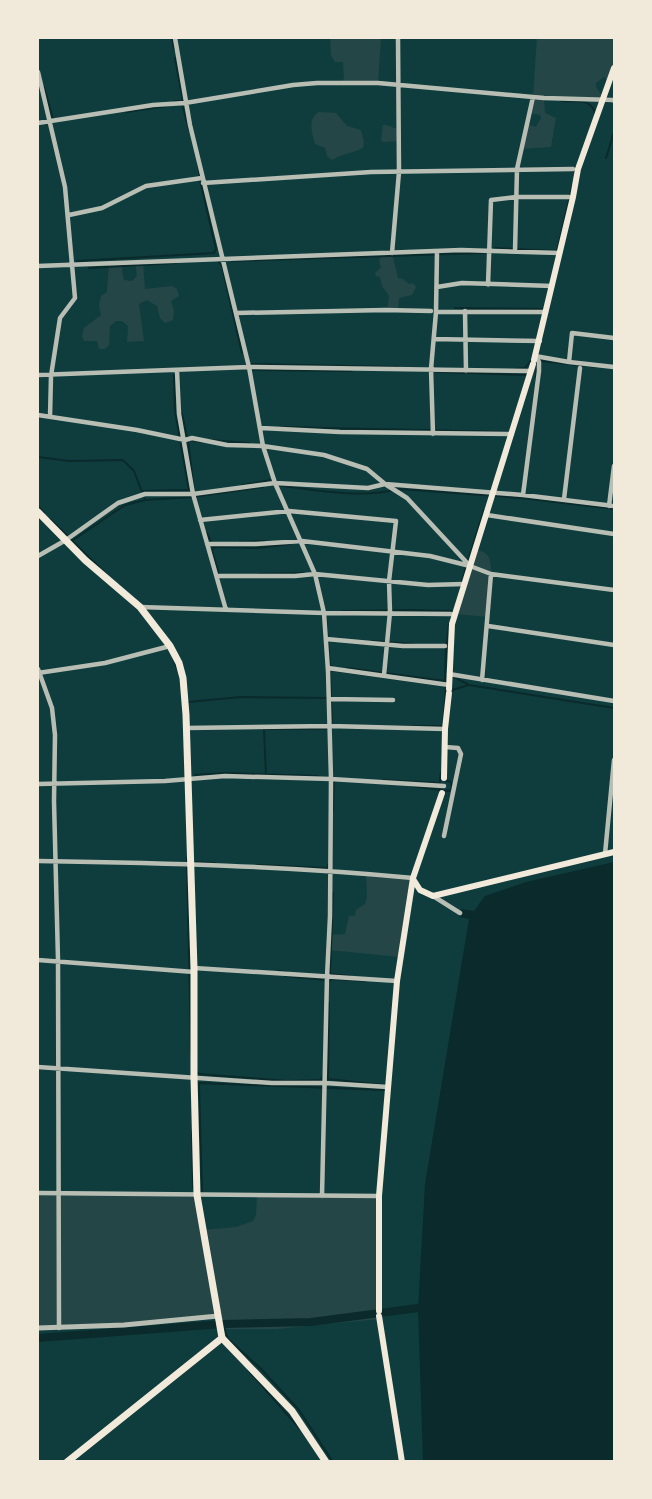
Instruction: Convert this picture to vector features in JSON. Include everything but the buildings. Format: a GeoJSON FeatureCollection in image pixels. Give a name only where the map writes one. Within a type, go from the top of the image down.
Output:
{"type":"FeatureCollection","features":[{"type":"Feature","properties":{"kind":"main road"},"geometry":{"type":"LineString","coordinates":[[402,1461],[379,1314],[379,1196],[397,981],[413,878],[444,785],[445,729],[449,689],[448,646],[464,584],[540,341],[578,169],[615,68]]}},
{"type":"Feature","properties":{"kind":"main road"},"geometry":{"type":"LineString","coordinates":[[38,512],[85,560],[140,607],[170,646],[179,663],[183,678],[186,728],[194,970],[197,1195],[222,1338],[292,1411],[326,1461]]}},
{"type":"Feature","properties":{"kind":"main road"},"geometry":{"type":"LineString","coordinates":[[413,878],[420,890],[433,896],[615,852]]}},
{"type":"Feature","properties":{"kind":"main road"},"geometry":{"type":"LineString","coordinates":[[67,1461],[222,1338]]}},
{"type":"Feature","properties":{"kind":"street"},"geometry":{"type":"LineString","coordinates":[[175,38],[185,103],[249,367],[263,446],[275,483],[315,574],[324,613],[331,779],[330,935],[322,1196]]}},
{"type":"Feature","properties":{"kind":"street"},"geometry":{"type":"LineString","coordinates":[[393,253],[399,172],[398,38]]}},
{"type":"Feature","properties":{"kind":"street"},"geometry":{"type":"LineString","coordinates":[[38,72],[65,187],[75,298],[60,318],[51,375],[51,417]]}},
{"type":"Feature","properties":{"kind":"street"},"geometry":{"type":"LineString","coordinates":[[38,123],[153,105],[185,103],[292,85],[342,82],[615,101]]}},
{"type":"Feature","properties":{"kind":"street"},"geometry":{"type":"LineString","coordinates":[[515,251],[517,169],[532,97]]}},
{"type":"Feature","properties":{"kind":"street"},"geometry":{"type":"LineString","coordinates":[[69,215],[102,208],[146,186],[203,181],[399,172],[573,169]]}},
{"type":"Feature","properties":{"kind":"street"},"geometry":{"type":"LineString","coordinates":[[488,285],[490,200],[516,196],[569,197]]}},
{"type":"Feature","properties":{"kind":"street"},"geometry":{"type":"LineString","coordinates":[[38,266],[489,250],[560,253]]}},
{"type":"Feature","properties":{"kind":"street"},"geometry":{"type":"LineString","coordinates":[[433,434],[431,369],[437,252]]}},
{"type":"Feature","properties":{"kind":"street"},"geometry":{"type":"LineString","coordinates":[[437,286],[462,283],[552,286]]}},
{"type":"Feature","properties":{"kind":"street"},"geometry":{"type":"LineString","coordinates":[[236,313],[385,310],[546,312]]}},
{"type":"Feature","properties":{"kind":"street"},"geometry":{"type":"LineString","coordinates":[[465,311],[466,371]]}},
{"type":"Feature","properties":{"kind":"street"},"geometry":{"type":"LineString","coordinates":[[569,362],[572,333],[615,338]]}},
{"type":"Feature","properties":{"kind":"street"},"geometry":{"type":"LineString","coordinates":[[434,339],[540,341]]}},
{"type":"Feature","properties":{"kind":"street"},"geometry":{"type":"LineString","coordinates":[[534,360],[615,367]]}},
{"type":"Feature","properties":{"kind":"street"},"geometry":{"type":"LineString","coordinates":[[523,495],[539,370],[539,362],[534,360]]}},
{"type":"Feature","properties":{"kind":"street"},"geometry":{"type":"LineString","coordinates":[[38,375],[249,367],[530,371]]}},
{"type":"Feature","properties":{"kind":"street"},"geometry":{"type":"LineString","coordinates":[[564,500],[580,368]]}},
{"type":"Feature","properties":{"kind":"street"},"geometry":{"type":"LineString","coordinates":[[177,371],[180,414],[193,494],[226,610]]}},
{"type":"Feature","properties":{"kind":"street"},"geometry":{"type":"LineString","coordinates":[[38,415],[185,440],[192,438],[227,445],[263,446],[324,455],[367,469],[407,498],[470,566]]}},
{"type":"Feature","properties":{"kind":"street"},"geometry":{"type":"LineString","coordinates":[[261,428],[340,432],[512,434]]}},
{"type":"Feature","properties":{"kind":"street"},"geometry":{"type":"LineString","coordinates":[[38,556],[66,540],[118,503],[146,494],[193,494],[275,483],[368,488],[385,484],[523,495],[612,506],[615,466]]}},
{"type":"Feature","properties":{"kind":"street"},"geometry":{"type":"LineString","coordinates":[[200,520],[289,511],[396,521],[388,581],[390,612],[384,675]]}},
{"type":"Feature","properties":{"kind":"street"},"geometry":{"type":"LineString","coordinates":[[487,515],[615,534]]}},
{"type":"Feature","properties":{"kind":"street"},"geometry":{"type":"LineString","coordinates":[[207,544],[302,541],[430,556],[470,566],[490,574],[615,590]]}},
{"type":"Feature","properties":{"kind":"street"},"geometry":{"type":"LineString","coordinates":[[218,576],[315,574],[428,585],[464,584]]}},
{"type":"Feature","properties":{"kind":"street"},"geometry":{"type":"LineString","coordinates":[[482,680],[488,626],[490,574]]}},
{"type":"Feature","properties":{"kind":"street"},"geometry":{"type":"LineString","coordinates":[[140,607],[324,613],[451,614]]}},
{"type":"Feature","properties":{"kind":"street"},"geometry":{"type":"LineString","coordinates":[[488,626],[615,645]]}},
{"type":"Feature","properties":{"kind":"street"},"geometry":{"type":"LineString","coordinates":[[326,639],[388,645],[448,646]]}},
{"type":"Feature","properties":{"kind":"street"},"geometry":{"type":"LineString","coordinates":[[59,1328],[55,723],[52,708],[38,671],[105,663],[170,646]]}},
{"type":"Feature","properties":{"kind":"street"},"geometry":{"type":"LineString","coordinates":[[328,668],[384,675],[449,689]]}},
{"type":"Feature","properties":{"kind":"street"},"geometry":{"type":"LineString","coordinates":[[449,674],[615,701]]}},
{"type":"Feature","properties":{"kind":"street"},"geometry":{"type":"LineString","coordinates":[[329,699],[393,700]]}},
{"type":"Feature","properties":{"kind":"street"},"geometry":{"type":"LineString","coordinates":[[186,728],[330,726],[445,729]]}},
{"type":"Feature","properties":{"kind":"street"},"geometry":{"type":"LineString","coordinates":[[444,836],[461,754],[458,748],[445,747]]}},
{"type":"Feature","properties":{"kind":"street"},"geometry":{"type":"LineString","coordinates":[[605,854],[615,760]]}},
{"type":"Feature","properties":{"kind":"street"},"geometry":{"type":"LineString","coordinates":[[38,784],[165,781],[225,776],[444,785]]}},
{"type":"Feature","properties":{"kind":"street"},"geometry":{"type":"LineString","coordinates":[[38,861],[330,870],[413,878]]}},
{"type":"Feature","properties":{"kind":"street"},"geometry":{"type":"LineString","coordinates":[[433,896],[460,913]]}},
{"type":"Feature","properties":{"kind":"street"},"geometry":{"type":"LineString","coordinates":[[38,960],[397,981]]}},
{"type":"Feature","properties":{"kind":"street"},"geometry":{"type":"LineString","coordinates":[[38,1067],[272,1083],[325,1083],[388,1087]]}},
{"type":"Feature","properties":{"kind":"street"},"geometry":{"type":"LineString","coordinates":[[38,1193],[379,1196]]}},
{"type":"Feature","properties":{"kind":"street"},"geometry":{"type":"LineString","coordinates":[[38,1328],[124,1325],[218,1316]]}},
{"type":"Feature","properties":{"kind":"shaded area"},"geometry":{"type":"Polygon","coordinates":[[[330,38],[381,38],[378,83],[341,82],[344,79],[343,62],[335,62],[331,55],[330,38]]]}},
{"type":"Feature","properties":{"kind":"shaded area"},"geometry":{"type":"Polygon","coordinates":[[[537,38],[614,38],[614,68],[609,83],[604,77],[596,83],[604,99],[544,98],[545,113],[556,118],[551,147],[521,149],[526,124],[536,127],[541,118],[540,115],[529,113],[533,97],[537,38]]]}},
{"type":"Feature","properties":{"kind":"shaded area"},"geometry":{"type":"Polygon","coordinates":[[[319,112],[336,113],[347,126],[361,130],[363,148],[332,160],[327,156],[325,148],[315,144],[312,131],[313,118],[319,112]]]}},
{"type":"Feature","properties":{"kind":"shaded area"},"geometry":{"type":"Polygon","coordinates":[[[383,125],[398,128],[398,141],[383,142],[381,140],[383,125]]]}},
{"type":"Feature","properties":{"kind":"shaded area"},"geometry":{"type":"Polygon","coordinates":[[[392,253],[398,278],[409,284],[413,283],[416,287],[412,295],[399,298],[398,311],[387,310],[389,296],[382,286],[380,277],[375,273],[381,267],[379,261],[382,254],[392,253]]]}},
{"type":"Feature","properties":{"kind":"shaded area"},"geometry":{"type":"Polygon","coordinates":[[[135,262],[143,262],[145,289],[172,286],[177,289],[179,296],[171,301],[174,311],[173,320],[165,323],[160,318],[157,306],[147,300],[139,304],[144,341],[127,342],[128,326],[122,321],[116,321],[110,326],[109,345],[105,349],[99,349],[97,341],[84,341],[82,336],[84,328],[101,315],[99,306],[101,296],[107,292],[109,263],[124,263],[122,271],[124,280],[132,281],[137,276],[135,262]]]}},
{"type":"Feature","properties":{"kind":"shaded area"},"geometry":{"type":"Polygon","coordinates":[[[475,549],[487,555],[490,561],[488,617],[456,614],[475,549]]]}},
{"type":"Feature","properties":{"kind":"shaded area"},"geometry":{"type":"Polygon","coordinates":[[[614,862],[614,1461],[423,1462],[418,1308],[425,1184],[469,919],[459,917],[461,909],[474,911],[485,896],[526,882],[614,862]]]}},
{"type":"Feature","properties":{"kind":"shaded area"},"geometry":{"type":"Polygon","coordinates":[[[366,873],[413,878],[400,957],[329,950],[330,935],[345,934],[349,916],[355,916],[356,910],[365,904],[366,873]]]}},
{"type":"Feature","properties":{"kind":"shaded area"},"geometry":{"type":"Polygon","coordinates":[[[38,1193],[197,1195],[203,1230],[236,1227],[253,1221],[256,1215],[257,1196],[379,1196],[379,1319],[277,1329],[220,1329],[218,1316],[124,1325],[38,1328],[38,1193]]]}},
{"type":"Feature","properties":{"kind":"waterway"},"geometry":{"type":"LineString","coordinates":[[172,38],[174,49]]}},
{"type":"Feature","properties":{"kind":"waterway"},"geometry":{"type":"LineString","coordinates":[[174,101],[183,101],[175,58]]}},
{"type":"Feature","properties":{"kind":"waterway"},"geometry":{"type":"LineString","coordinates":[[44,87],[53,119]]}},
{"type":"Feature","properties":{"kind":"waterway"},"geometry":{"type":"LineString","coordinates":[[562,101],[586,103],[593,108],[595,113]]}},
{"type":"Feature","properties":{"kind":"waterway"},"geometry":{"type":"LineString","coordinates":[[182,104],[189,130]]}},
{"type":"Feature","properties":{"kind":"waterway"},"geometry":{"type":"LineString","coordinates":[[126,112],[167,106]]}},
{"type":"Feature","properties":{"kind":"waterway"},"geometry":{"type":"LineString","coordinates":[[606,158],[614,132]]}},
{"type":"Feature","properties":{"kind":"waterway"},"geometry":{"type":"LineString","coordinates":[[198,165],[200,177]]}},
{"type":"Feature","properties":{"kind":"waterway"},"geometry":{"type":"LineString","coordinates":[[77,261],[214,253],[216,249],[200,180],[198,180]]}},
{"type":"Feature","properties":{"kind":"waterway"},"geometry":{"type":"LineString","coordinates":[[557,251],[572,187]]}},
{"type":"Feature","properties":{"kind":"waterway"},"geometry":{"type":"LineString","coordinates":[[495,248],[557,251]]}},
{"type":"Feature","properties":{"kind":"waterway"},"geometry":{"type":"LineString","coordinates":[[232,261],[484,253]]}},
{"type":"Feature","properties":{"kind":"waterway"},"geometry":{"type":"LineString","coordinates":[[218,261],[222,266],[242,353]]}},
{"type":"Feature","properties":{"kind":"waterway"},"geometry":{"type":"LineString","coordinates":[[89,268],[176,263]]}},
{"type":"Feature","properties":{"kind":"waterway"},"geometry":{"type":"LineString","coordinates":[[455,308],[545,309]]}},
{"type":"Feature","properties":{"kind":"waterway"},"geometry":{"type":"LineString","coordinates":[[515,369],[525,368],[532,360]]}},
{"type":"Feature","properties":{"kind":"waterway"},"geometry":{"type":"LineString","coordinates":[[540,361],[597,367]]}},
{"type":"Feature","properties":{"kind":"waterway"},"geometry":{"type":"LineString","coordinates":[[536,380],[537,362]]}},
{"type":"Feature","properties":{"kind":"waterway"},"geometry":{"type":"LineString","coordinates":[[251,364],[398,367]]}},
{"type":"Feature","properties":{"kind":"waterway"},"geometry":{"type":"LineString","coordinates":[[252,370],[352,371]]}},
{"type":"Feature","properties":{"kind":"waterway"},"geometry":{"type":"LineString","coordinates":[[436,372],[526,375]]}},
{"type":"Feature","properties":{"kind":"waterway"},"geometry":{"type":"LineString","coordinates":[[142,491],[189,490],[175,411],[174,375]]}},
{"type":"Feature","properties":{"kind":"waterway"},"geometry":{"type":"LineString","coordinates":[[182,414],[187,437],[190,438]]}},
{"type":"Feature","properties":{"kind":"waterway"},"geometry":{"type":"LineString","coordinates":[[281,427],[509,432]]}},
{"type":"Feature","properties":{"kind":"waterway"},"geometry":{"type":"LineString","coordinates":[[197,493],[194,491],[188,440],[202,442]]}},
{"type":"Feature","properties":{"kind":"waterway"},"geometry":{"type":"LineString","coordinates":[[210,440],[249,443]]}},
{"type":"Feature","properties":{"kind":"waterway"},"geometry":{"type":"LineString","coordinates":[[38,457],[69,461],[123,460],[134,471],[145,500],[192,497],[263,487]]}},
{"type":"Feature","properties":{"kind":"waterway"},"geometry":{"type":"LineString","coordinates":[[242,485],[271,480]]}},
{"type":"Feature","properties":{"kind":"waterway"},"geometry":{"type":"LineString","coordinates":[[277,485],[354,493],[399,489],[522,498],[614,509]]}},
{"type":"Feature","properties":{"kind":"waterway"},"geometry":{"type":"LineString","coordinates":[[73,540],[125,505],[145,500]]}},
{"type":"Feature","properties":{"kind":"waterway"},"geometry":{"type":"LineString","coordinates":[[38,506],[44,513]]}},
{"type":"Feature","properties":{"kind":"waterway"},"geometry":{"type":"LineString","coordinates":[[468,561],[484,510]]}},
{"type":"Feature","properties":{"kind":"waterway"},"geometry":{"type":"LineString","coordinates":[[50,519],[107,575]]}},
{"type":"Feature","properties":{"kind":"waterway"},"geometry":{"type":"LineString","coordinates":[[207,533],[211,542]]}},
{"type":"Feature","properties":{"kind":"waterway"},"geometry":{"type":"LineString","coordinates":[[240,542],[265,541]]}},
{"type":"Feature","properties":{"kind":"waterway"},"geometry":{"type":"LineString","coordinates":[[219,574],[212,551],[213,547],[257,548],[290,544]]}},
{"type":"Feature","properties":{"kind":"waterway"},"geometry":{"type":"LineString","coordinates":[[461,585],[466,567]]}},
{"type":"Feature","properties":{"kind":"waterway"},"geometry":{"type":"LineString","coordinates":[[258,574],[304,573]]}},
{"type":"Feature","properties":{"kind":"waterway"},"geometry":{"type":"LineString","coordinates":[[342,611],[454,611]]}},
{"type":"Feature","properties":{"kind":"waterway"},"geometry":{"type":"LineString","coordinates":[[326,617],[330,666],[332,666]]}},
{"type":"Feature","properties":{"kind":"waterway"},"geometry":{"type":"LineString","coordinates":[[446,648],[449,624]]}},
{"type":"Feature","properties":{"kind":"waterway"},"geometry":{"type":"LineString","coordinates":[[372,641],[414,644]]}},
{"type":"Feature","properties":{"kind":"waterway"},"geometry":{"type":"LineString","coordinates":[[445,681],[446,648]]}},
{"type":"Feature","properties":{"kind":"waterway"},"geometry":{"type":"LineString","coordinates":[[173,659],[178,670]]}},
{"type":"Feature","properties":{"kind":"waterway"},"geometry":{"type":"LineString","coordinates":[[347,668],[445,681],[454,677],[469,685],[614,708]]}},
{"type":"Feature","properties":{"kind":"waterway"},"geometry":{"type":"LineString","coordinates":[[330,670],[446,686],[443,726],[332,726],[330,670]]}},
{"type":"Feature","properties":{"kind":"waterway"},"geometry":{"type":"LineString","coordinates":[[449,691],[469,685]]}},
{"type":"Feature","properties":{"kind":"waterway"},"geometry":{"type":"LineString","coordinates":[[188,702],[241,697],[327,699]]}},
{"type":"Feature","properties":{"kind":"waterway"},"geometry":{"type":"LineString","coordinates":[[266,775],[264,729],[328,729]]}},
{"type":"Feature","properties":{"kind":"waterway"},"geometry":{"type":"LineString","coordinates":[[411,786],[449,791],[452,788],[451,782],[440,779],[441,772]]}},
{"type":"Feature","properties":{"kind":"waterway"},"geometry":{"type":"LineString","coordinates":[[195,775],[226,773],[318,776]]}},
{"type":"Feature","properties":{"kind":"waterway"},"geometry":{"type":"LineString","coordinates":[[383,780],[440,783],[440,779]]}},
{"type":"Feature","properties":{"kind":"waterway"},"geometry":{"type":"LineString","coordinates":[[333,811],[334,780]]}},
{"type":"Feature","properties":{"kind":"waterway"},"geometry":{"type":"LineString","coordinates":[[187,858],[191,1053]]}},
{"type":"Feature","properties":{"kind":"waterway"},"geometry":{"type":"LineString","coordinates":[[194,862],[215,863]]}},
{"type":"Feature","properties":{"kind":"waterway"},"geometry":{"type":"LineString","coordinates":[[257,865],[327,868],[329,863]]}},
{"type":"Feature","properties":{"kind":"waterway"},"geometry":{"type":"LineString","coordinates":[[333,893],[330,974],[350,976]]}},
{"type":"Feature","properties":{"kind":"waterway"},"geometry":{"type":"LineString","coordinates":[[278,971],[287,972]]}},
{"type":"Feature","properties":{"kind":"waterway"},"geometry":{"type":"LineString","coordinates":[[285,976],[325,980]]}},
{"type":"Feature","properties":{"kind":"waterway"},"geometry":{"type":"LineString","coordinates":[[329,982],[331,979],[366,981]]}},
{"type":"Feature","properties":{"kind":"waterway"},"geometry":{"type":"LineString","coordinates":[[329,1003],[328,1079],[384,1085]]}},
{"type":"Feature","properties":{"kind":"waterway"},"geometry":{"type":"LineString","coordinates":[[196,1071],[199,1074],[287,1081],[321,1080],[323,1075]]}},
{"type":"Feature","properties":{"kind":"waterway"},"geometry":{"type":"LineString","coordinates":[[202,1192],[199,1083],[384,1090]]}},
{"type":"Feature","properties":{"kind":"waterway"},"geometry":{"type":"LineString","coordinates":[[192,1131],[193,1188]]}},
{"type":"Feature","properties":{"kind":"waterway"},"geometry":{"type":"LineString","coordinates":[[38,1338],[223,1324],[311,1322],[418,1308]]}},
{"type":"Feature","properties":{"kind":"waterway"},"geometry":{"type":"LineString","coordinates":[[223,1324],[228,1339],[261,1369],[299,1410],[333,1462]]}},
{"type":"Feature","properties":{"kind":"waterway"},"geometry":{"type":"LineString","coordinates":[[248,1370],[300,1429]]}}]}
